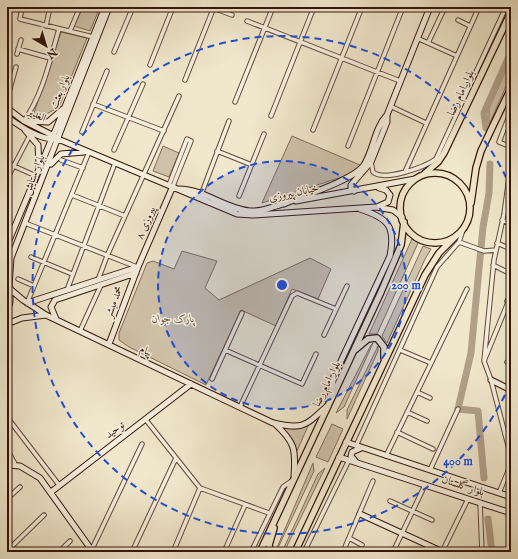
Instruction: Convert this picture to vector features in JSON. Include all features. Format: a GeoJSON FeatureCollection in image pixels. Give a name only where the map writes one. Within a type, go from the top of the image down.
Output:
{"type":"FeatureCollection","features":[{"type":"Feature","properties":{"kind":"main road","name":"بلوار بعثت"},"geometry":{"type":"LineString","coordinates":[[52,140],[105,7]]}},
{"type":"Feature","properties":{"kind":"main road","name":"بلوار بعثت"},"geometry":{"type":"LineString","coordinates":[[58,139],[109,7]]}},
{"type":"Feature","properties":{"kind":"main road"},"geometry":{"type":"LineString","coordinates":[[284,204],[352,176],[364,164],[382,121],[387,115],[430,7]]}},
{"type":"Feature","properties":{"kind":"main road","name":"بلوار امام رضا"},"geometry":{"type":"LineString","coordinates":[[418,178],[438,162],[444,153],[476,81],[511,12]]}},
{"type":"Feature","properties":{"kind":"main road"},"geometry":{"type":"LineString","coordinates":[[295,552],[408,310],[433,261],[463,230],[466,224],[470,211],[472,185],[479,157],[511,88]]}},
{"type":"Feature","properties":{"kind":"main road"},"geometry":{"type":"LineString","coordinates":[[24,121],[48,122],[65,107]]}},
{"type":"Feature","properties":{"kind":"main road","name":"الغدیر"},"geometry":{"type":"LineString","coordinates":[[7,108],[24,121],[54,134],[58,139]]}},
{"type":"Feature","properties":{"kind":"main road"},"geometry":{"type":"LineString","coordinates":[[354,191],[351,188],[353,182],[371,162],[388,122],[387,115]]}},
{"type":"Feature","properties":{"kind":"main road","name":"الغدیر"},"geometry":{"type":"LineString","coordinates":[[7,117],[19,126],[52,140]]}},
{"type":"Feature","properties":{"kind":"main road"},"geometry":{"type":"LineString","coordinates":[[19,126],[30,135],[38,145],[39,168]]}},
{"type":"Feature","properties":{"kind":"main road"},"geometry":{"type":"LineString","coordinates":[[52,140],[58,139]]}},
{"type":"Feature","properties":{"kind":"main road","name":"خیابان پیروزی"},"geometry":{"type":"LineString","coordinates":[[58,139],[205,201],[245,216],[376,207],[393,210],[403,220]]}},
{"type":"Feature","properties":{"kind":"main road","name":"بلوار ستایش"},"geometry":{"type":"LineString","coordinates":[[7,312],[10,302],[9,286],[11,258],[58,139]]}},
{"type":"Feature","properties":{"kind":"main road","name":"بلوار ستایش"},"geometry":{"type":"LineString","coordinates":[[7,245],[8,238],[52,140]]}},
{"type":"Feature","properties":{"kind":"main road"},"geometry":{"type":"LineString","coordinates":[[45,174],[53,161],[61,154],[88,152]]}},
{"type":"Feature","properties":{"kind":"main road"},"geometry":{"type":"LineString","coordinates":[[455,237],[442,242],[428,242],[415,236],[403,220],[402,199],[408,187],[418,178],[428,174],[439,173],[449,176],[459,182],[466,190],[470,200],[470,211]]}},
{"type":"Feature","properties":{"kind":"main road","name":"خیابان پیروزی"},"geometry":{"type":"LineString","coordinates":[[173,187],[201,194],[228,205],[250,211],[258,211],[284,204],[374,188],[418,178]]}},
{"type":"Feature","properties":{"kind":"main road","name":"پیروزی ۸"},"geometry":{"type":"LineString","coordinates":[[138,267],[173,187]]}},
{"type":"Feature","properties":{"kind":"main road"},"geometry":{"type":"LineString","coordinates":[[374,188],[386,190],[390,195],[388,202],[376,207]]}},
{"type":"Feature","properties":{"kind":"main road"},"geometry":{"type":"LineString","coordinates":[[25,202],[32,205]]}},
{"type":"Feature","properties":{"kind":"main road"},"geometry":{"type":"LineString","coordinates":[[273,423],[289,426],[301,426],[311,421],[329,403],[334,376],[390,256],[393,242],[391,229],[383,219],[376,214],[358,208]]}},
{"type":"Feature","properties":{"kind":"main road","name":"بلوار امام رضا"},"geometry":{"type":"LineString","coordinates":[[260,552],[293,478],[381,292],[401,245],[403,220]]}},
{"type":"Feature","properties":{"kind":"main road"},"geometry":{"type":"LineString","coordinates":[[56,320],[51,308],[53,302],[86,287],[138,267]]}},
{"type":"Feature","properties":{"kind":"main road","name":"محمد مبشر"},"geometry":{"type":"LineString","coordinates":[[109,344],[138,267]]}},
{"type":"Feature","properties":{"kind":"main road"},"geometry":{"type":"LineString","coordinates":[[99,282],[136,273]]}},
{"type":"Feature","properties":{"kind":"main road"},"geometry":{"type":"LineString","coordinates":[[381,276],[381,292]]}},
{"type":"Feature","properties":{"kind":"main road","name":"پیام"},"geometry":{"type":"LineString","coordinates":[[9,286],[27,303],[46,315],[273,423]]}},
{"type":"Feature","properties":{"kind":"main road"},"geometry":{"type":"LineString","coordinates":[[27,303],[67,290],[86,287]]}},
{"type":"Feature","properties":{"kind":"main road"},"geometry":{"type":"LineString","coordinates":[[7,324],[22,318],[46,315]]}},
{"type":"Feature","properties":{"kind":"main road"},"geometry":{"type":"LineString","coordinates":[[353,352],[368,339],[377,338],[384,347],[383,364]]}},
{"type":"Feature","properties":{"kind":"main road"},"geometry":{"type":"LineString","coordinates":[[491,380],[510,387]]}},
{"type":"Feature","properties":{"kind":"main road","name":"توحید"},"geometry":{"type":"LineString","coordinates":[[51,492],[191,384]]}},
{"type":"Feature","properties":{"kind":"main road"},"geometry":{"type":"LineString","coordinates":[[273,423],[286,434],[294,448],[296,458],[293,478]]}},
{"type":"Feature","properties":{"kind":"main road","name":"بلوار گلستان"},"geometry":{"type":"LineString","coordinates":[[346,442],[511,497]]}},
{"type":"Feature","properties":{"kind":"main road"},"geometry":{"type":"LineString","coordinates":[[357,463],[351,456],[352,452],[356,449],[362,448]]}},
{"type":"Feature","properties":{"kind":"main road","name":"بلوار گلستان"},"geometry":{"type":"LineString","coordinates":[[339,457],[511,513]]}},
{"type":"Feature","properties":{"kind":"main road"},"geometry":{"type":"LineString","coordinates":[[7,465],[15,464],[35,473],[51,492],[93,550]]}},
{"type":"Feature","properties":{"kind":"main road"},"geometry":{"type":"LineString","coordinates":[[270,552],[270,542],[283,501]]}},
{"type":"Feature","properties":{"kind":"main road"},"geometry":{"type":"LineString","coordinates":[[360,514],[442,552]]}},
{"type":"Feature","properties":{"kind":"main road"},"geometry":{"type":"LineString","coordinates":[[292,552],[305,532]]}},
{"type":"Feature","properties":{"kind":"street"},"geometry":{"type":"LineString","coordinates":[[22,7],[20,19],[93,37]]}},
{"type":"Feature","properties":{"kind":"street"},"geometry":{"type":"LineString","coordinates":[[46,26],[50,7]]}},
{"type":"Feature","properties":{"kind":"street"},"geometry":{"type":"LineString","coordinates":[[70,31],[80,7]]}},
{"type":"Feature","properties":{"kind":"street"},"geometry":{"type":"LineString","coordinates":[[114,52],[133,7]]}},
{"type":"Feature","properties":{"kind":"street"},"geometry":{"type":"LineString","coordinates":[[150,66],[173,7]]}},
{"type":"Feature","properties":{"kind":"street"},"geometry":{"type":"LineString","coordinates":[[185,80],[213,7],[232,15]]}},
{"type":"Feature","properties":{"kind":"street"},"geometry":{"type":"LineString","coordinates":[[235,102],[273,7]]}},
{"type":"Feature","properties":{"kind":"street"},"geometry":{"type":"LineString","coordinates":[[271,116],[314,7]]}},
{"type":"Feature","properties":{"kind":"street"},"geometry":{"type":"LineString","coordinates":[[313,130],[362,7]]}},
{"type":"Feature","properties":{"kind":"street"},"geometry":{"type":"LineString","coordinates":[[348,146],[403,7]]}},
{"type":"Feature","properties":{"kind":"street"},"geometry":{"type":"LineString","coordinates":[[428,43],[445,7]]}},
{"type":"Feature","properties":{"kind":"street"},"geometry":{"type":"LineString","coordinates":[[405,172],[479,7]]}},
{"type":"Feature","properties":{"kind":"street"},"geometry":{"type":"LineString","coordinates":[[371,162],[372,170],[377,175],[405,172],[433,162],[440,156],[476,81],[506,7]]}},
{"type":"Feature","properties":{"kind":"street"},"geometry":{"type":"LineString","coordinates":[[458,20],[470,26]]}},
{"type":"Feature","properties":{"kind":"street"},"geometry":{"type":"LineString","coordinates":[[247,21],[400,81]]}},
{"type":"Feature","properties":{"kind":"street"},"geometry":{"type":"LineString","coordinates":[[24,121],[32,108],[59,29]]}},
{"type":"Feature","properties":{"kind":"street"},"geometry":{"type":"LineString","coordinates":[[417,38],[457,56]]}},
{"type":"Feature","properties":{"kind":"street"},"geometry":{"type":"LineString","coordinates":[[17,54],[21,40]]}},
{"type":"Feature","properties":{"kind":"street"},"geometry":{"type":"LineString","coordinates":[[18,49],[50,58]]}},
{"type":"Feature","properties":{"kind":"street"},"geometry":{"type":"LineString","coordinates":[[7,99],[16,67]]}},
{"type":"Feature","properties":{"kind":"street"},"geometry":{"type":"LineString","coordinates":[[82,132],[107,71]]}},
{"type":"Feature","properties":{"kind":"street"},"geometry":{"type":"LineString","coordinates":[[114,150],[143,84]]}},
{"type":"Feature","properties":{"kind":"street"},"geometry":{"type":"LineString","coordinates":[[80,331],[99,282],[107,256],[179,96]]}},
{"type":"Feature","properties":{"kind":"street"},"geometry":{"type":"LineString","coordinates":[[93,104],[164,131]]}},
{"type":"Feature","properties":{"kind":"street"},"geometry":{"type":"LineString","coordinates":[[390,106],[426,123]]}},
{"type":"Feature","properties":{"kind":"street"},"geometry":{"type":"LineString","coordinates":[[511,112],[499,142],[511,147]]}},
{"type":"Feature","properties":{"kind":"street"},"geometry":{"type":"LineString","coordinates":[[201,194],[229,121]]}},
{"type":"Feature","properties":{"kind":"street"},"geometry":{"type":"LineString","coordinates":[[239,196],[264,134]]}},
{"type":"Feature","properties":{"kind":"street"},"geometry":{"type":"LineString","coordinates":[[7,177],[30,135]]}},
{"type":"Feature","properties":{"kind":"street"},"geometry":{"type":"LineString","coordinates":[[173,187],[189,140]]}},
{"type":"Feature","properties":{"kind":"street"},"geometry":{"type":"LineString","coordinates":[[217,151],[252,165]]}},
{"type":"Feature","properties":{"kind":"street"},"geometry":{"type":"LineString","coordinates":[[27,303],[83,168],[88,152]]}},
{"type":"Feature","properties":{"kind":"street"},"geometry":{"type":"LineString","coordinates":[[61,160],[83,168]]}},
{"type":"Feature","properties":{"kind":"street"},"geometry":{"type":"LineString","coordinates":[[7,163],[36,176]]}},
{"type":"Feature","properties":{"kind":"street"},"geometry":{"type":"LineString","coordinates":[[67,290],[115,163]]}},
{"type":"Feature","properties":{"kind":"street"},"geometry":{"type":"LineString","coordinates":[[511,163],[493,265],[484,361],[491,380],[511,457]]}},
{"type":"Feature","properties":{"kind":"street"},"geometry":{"type":"LineString","coordinates":[[72,195],[125,216]]}},
{"type":"Feature","properties":{"kind":"street"},"geometry":{"type":"LineString","coordinates":[[506,195],[511,198]]}},
{"type":"Feature","properties":{"kind":"street"},"geometry":{"type":"LineString","coordinates":[[502,220],[511,224]]}},
{"type":"Feature","properties":{"kind":"street"},"geometry":{"type":"LineString","coordinates":[[24,223],[138,267]]}},
{"type":"Feature","properties":{"kind":"street"},"geometry":{"type":"LineString","coordinates":[[356,446],[437,267],[460,242],[463,230]]}},
{"type":"Feature","properties":{"kind":"street"},"geometry":{"type":"LineString","coordinates":[[460,242],[484,251],[496,250]]}},
{"type":"Feature","properties":{"kind":"street"},"geometry":{"type":"LineString","coordinates":[[498,243],[511,249]]}},
{"type":"Feature","properties":{"kind":"street"},"geometry":{"type":"LineString","coordinates":[[31,257],[72,274]]}},
{"type":"Feature","properties":{"kind":"street"},"geometry":{"type":"LineString","coordinates":[[493,265],[511,274]]}},
{"type":"Feature","properties":{"kind":"street"},"geometry":{"type":"LineString","coordinates":[[18,279],[34,286]]}},
{"type":"Feature","properties":{"kind":"street"},"geometry":{"type":"LineString","coordinates":[[324,335],[347,286]]}},
{"type":"Feature","properties":{"kind":"street"},"geometry":{"type":"LineString","coordinates":[[386,456],[467,289]]}},
{"type":"Feature","properties":{"kind":"street"},"geometry":{"type":"LineString","coordinates":[[240,407],[292,296],[297,293],[336,309]]}},
{"type":"Feature","properties":{"kind":"street"},"geometry":{"type":"LineString","coordinates":[[484,361],[510,302],[511,295]]}},
{"type":"Feature","properties":{"kind":"street"},"geometry":{"type":"LineString","coordinates":[[408,310],[417,313]]}},
{"type":"Feature","properties":{"kind":"street"},"geometry":{"type":"LineString","coordinates":[[212,379],[242,313]]}},
{"type":"Feature","properties":{"kind":"street"},"geometry":{"type":"LineString","coordinates":[[226,350],[302,384],[316,354]]}},
{"type":"Feature","properties":{"kind":"street"},"geometry":{"type":"LineString","coordinates":[[400,350],[431,363]]}},
{"type":"Feature","properties":{"kind":"street"},"geometry":{"type":"LineString","coordinates":[[417,392],[430,398]]}},
{"type":"Feature","properties":{"kind":"street"},"geometry":{"type":"LineString","coordinates":[[364,403],[374,406]]}},
{"type":"Feature","properties":{"kind":"street"},"geometry":{"type":"LineString","coordinates":[[430,470],[458,409]]}},
{"type":"Feature","properties":{"kind":"street"},"geometry":{"type":"LineString","coordinates":[[407,412],[427,421]]}},
{"type":"Feature","properties":{"kind":"street"},"geometry":{"type":"LineString","coordinates":[[7,417],[59,485]]}},
{"type":"Feature","properties":{"kind":"street"},"geometry":{"type":"LineString","coordinates":[[146,420],[200,488],[269,513]]}},
{"type":"Feature","properties":{"kind":"street"},"geometry":{"type":"LineString","coordinates":[[398,432],[433,449]]}},
{"type":"Feature","properties":{"kind":"street"},"geometry":{"type":"LineString","coordinates":[[93,550],[142,444]]}},
{"type":"Feature","properties":{"kind":"street"},"geometry":{"type":"LineString","coordinates":[[7,449],[15,464]]}},
{"type":"Feature","properties":{"kind":"street"},"geometry":{"type":"LineString","coordinates":[[138,552],[133,551],[176,458]]}},
{"type":"Feature","properties":{"kind":"street"},"geometry":{"type":"LineString","coordinates":[[304,552],[349,460]]}},
{"type":"Feature","properties":{"kind":"street"},"geometry":{"type":"LineString","coordinates":[[499,493],[511,464]]}},
{"type":"Feature","properties":{"kind":"street"},"geometry":{"type":"LineString","coordinates":[[251,552],[283,487],[293,478]]}},
{"type":"Feature","properties":{"kind":"street"},"geometry":{"type":"LineString","coordinates":[[343,552],[373,481]]}},
{"type":"Feature","properties":{"kind":"street"},"geometry":{"type":"LineString","coordinates":[[394,552],[425,485]]}},
{"type":"Feature","properties":{"kind":"street"},"geometry":{"type":"LineString","coordinates":[[7,499],[20,487]]}},
{"type":"Feature","properties":{"kind":"street"},"geometry":{"type":"LineString","coordinates":[[173,552],[200,488]]}},
{"type":"Feature","properties":{"kind":"street"},"geometry":{"type":"LineString","coordinates":[[320,498],[329,501]]}},
{"type":"Feature","properties":{"kind":"street"},"geometry":{"type":"LineString","coordinates":[[442,552],[468,499]]}},
{"type":"Feature","properties":{"kind":"street"},"geometry":{"type":"LineString","coordinates":[[390,501],[432,520]]}},
{"type":"Feature","properties":{"kind":"street"},"geometry":{"type":"LineString","coordinates":[[480,502],[482,552]]}},
{"type":"Feature","properties":{"kind":"street"},"geometry":{"type":"LineString","coordinates":[[224,552],[246,505]]}},
{"type":"Feature","properties":{"kind":"street"},"geometry":{"type":"LineString","coordinates":[[7,551],[44,515]]}},
{"type":"Feature","properties":{"kind":"street"},"geometry":{"type":"LineString","coordinates":[[349,538],[362,545]]}},
{"type":"Feature","properties":{"kind":"street"},"geometry":{"type":"LineString","coordinates":[[59,552],[70,541]]}},
{"type":"Feature","properties":{"kind":"green space"},"geometry":{"type":"Polygon","coordinates":[[[83,7],[100,7],[90,31],[74,26],[83,7]]]}},
{"type":"Feature","properties":{"kind":"green space"},"geometry":{"type":"Polygon","coordinates":[[[61,32],[87,38],[59,107],[43,116],[33,116],[61,32]]]}},
{"type":"Feature","properties":{"kind":"green space"},"geometry":{"type":"Polygon","coordinates":[[[511,59],[511,75],[489,125],[489,104],[511,59]]]}},
{"type":"Feature","properties":{"kind":"green space"},"geometry":{"type":"Polygon","coordinates":[[[292,136],[360,165],[354,173],[262,203],[292,136]]]}},
{"type":"Feature","properties":{"kind":"green space"},"geometry":{"type":"Polygon","coordinates":[[[163,146],[179,153],[169,177],[153,171],[163,146]]]}},
{"type":"Feature","properties":{"kind":"green space"},"geometry":{"type":"Polygon","coordinates":[[[412,239],[418,243],[377,334],[369,334],[412,239]]]}},
{"type":"Feature","properties":{"kind":"green space"},"geometry":{"type":"Polygon","coordinates":[[[423,246],[431,249],[387,343],[382,336],[423,246]]]}},
{"type":"Feature","properties":{"kind":"green space","name":"پارک جوان"},"geometry":{"type":"Polygon","coordinates":[[[182,251],[217,261],[205,288],[219,300],[310,258],[331,269],[318,299],[292,289],[276,326],[241,310],[206,385],[129,347],[119,340],[119,333],[147,263],[153,261],[174,269],[182,251]]]}},
{"type":"Feature","properties":{"kind":"green space"},"geometry":{"type":"Polygon","coordinates":[[[373,343],[344,407],[336,413],[371,345],[373,343]]]}},
{"type":"Feature","properties":{"kind":"green space"},"geometry":{"type":"Polygon","coordinates":[[[378,346],[378,351],[347,419],[347,410],[378,346]]]}},
{"type":"Feature","properties":{"kind":"green space"},"geometry":{"type":"Polygon","coordinates":[[[332,424],[343,429],[328,462],[316,457],[332,424]]]}},
{"type":"Feature","properties":{"kind":"green space"},"geometry":{"type":"Polygon","coordinates":[[[278,426],[294,429],[308,426],[297,451],[291,438],[278,426]]]}},
{"type":"Feature","properties":{"kind":"green space"},"geometry":{"type":"Polygon","coordinates":[[[313,463],[314,471],[276,552],[276,550],[313,463]]]}},
{"type":"Feature","properties":{"kind":"green space"},"geometry":{"type":"Polygon","coordinates":[[[325,468],[284,552],[282,552],[318,474],[325,468]]]}},
{"type":"Feature","properties":{"kind":"waterway"},"geometry":{"type":"LineString","coordinates":[[486,128],[484,113],[511,52]]}},
{"type":"Feature","properties":{"kind":"waterway"},"geometry":{"type":"LineString","coordinates":[[484,478],[478,411],[458,409],[471,353],[483,227],[489,193],[490,164]]}},
{"type":"Feature","properties":{"kind":"waterway"},"geometry":{"type":"LineString","coordinates":[[488,519],[492,552]]}}]}
